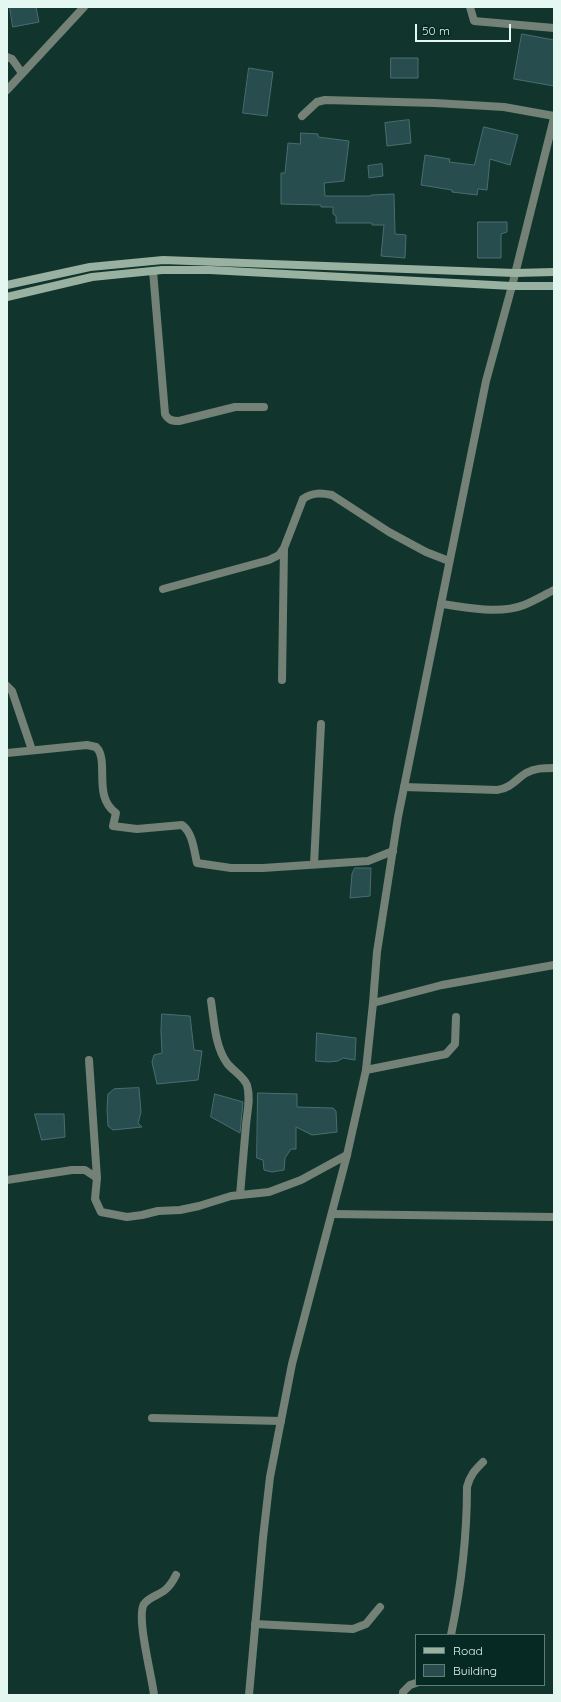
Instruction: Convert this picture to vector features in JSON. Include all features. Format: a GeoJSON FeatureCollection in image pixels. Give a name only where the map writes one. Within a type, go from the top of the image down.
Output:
{"type":"FeatureCollection","features":[{"type":"Feature","properties":{"kind":"main road"},"geometry":{"type":"LineString","coordinates":[[7,285],[90,267],[163,260],[554,272]]}},
{"type":"Feature","properties":{"kind":"main road"},"geometry":{"type":"LineString","coordinates":[[210,261],[210,270]]}},
{"type":"Feature","properties":{"kind":"main road"},"geometry":{"type":"LineString","coordinates":[[7,297],[92,277],[153,271],[210,270],[512,286],[554,286]]}},
{"type":"Feature","properties":{"kind":"street"},"geometry":{"type":"LineString","coordinates":[[7,90],[84,7]]}},
{"type":"Feature","properties":{"kind":"street"},"geometry":{"type":"LineString","coordinates":[[470,7],[474,21],[554,28]]}},
{"type":"Feature","properties":{"kind":"street"},"geometry":{"type":"LineString","coordinates":[[7,57],[12,59],[22,73]]}},
{"type":"Feature","properties":{"kind":"street"},"geometry":{"type":"LineString","coordinates":[[249,1695],[262,1538],[270,1478],[292,1364],[348,1155],[366,1070],[374,1003],[377,952],[404,787],[486,381],[512,286],[554,117],[504,107],[326,100],[317,102],[302,116]]}},
{"type":"Feature","properties":{"kind":"street"},"geometry":{"type":"LineString","coordinates":[[153,271],[166,417],[171,420],[179,421],[235,407],[264,407]]}},
{"type":"Feature","properties":{"kind":"street"},"geometry":{"type":"LineString","coordinates":[[163,589],[269,560],[279,555],[284,548],[303,499],[312,494],[323,493],[339,498],[389,532],[426,552],[449,561]]}},
{"type":"Feature","properties":{"kind":"street"},"geometry":{"type":"LineString","coordinates":[[282,680],[284,548]]}},
{"type":"Feature","properties":{"kind":"street"},"geometry":{"type":"LineString","coordinates":[[441,604],[480,609],[514,608],[523,606],[554,590]]}},
{"type":"Feature","properties":{"kind":"street"},"geometry":{"type":"LineString","coordinates":[[7,686],[12,692],[32,750]]}},
{"type":"Feature","properties":{"kind":"street"},"geometry":{"type":"LineString","coordinates":[[314,864],[321,724]]}},
{"type":"Feature","properties":{"kind":"street"},"geometry":{"type":"LineString","coordinates":[[7,753],[86,745],[96,747],[100,753],[102,789],[106,799],[116,813],[112,826],[137,829],[182,825],[192,842],[198,863],[231,868],[263,868],[368,862],[393,851]]}},
{"type":"Feature","properties":{"kind":"street"},"geometry":{"type":"LineString","coordinates":[[404,787],[497,790],[511,786],[527,773],[535,769],[554,768]]}},
{"type":"Feature","properties":{"kind":"street"},"geometry":{"type":"LineString","coordinates":[[374,1003],[442,985],[554,965]]}},
{"type":"Feature","properties":{"kind":"street"},"geometry":{"type":"LineString","coordinates":[[211,1001],[219,1046],[226,1062],[243,1078],[248,1091],[249,1103],[240,1195]]}},
{"type":"Feature","properties":{"kind":"street"},"geometry":{"type":"LineString","coordinates":[[366,1070],[446,1054],[455,1044],[456,1017]]}},
{"type":"Feature","properties":{"kind":"street"},"geometry":{"type":"LineString","coordinates":[[89,1060],[97,1178],[95,1199],[101,1212],[115,1216],[142,1215],[158,1211],[180,1210],[199,1206],[231,1196],[269,1192],[294,1182],[348,1155]]}},
{"type":"Feature","properties":{"kind":"street"},"geometry":{"type":"LineString","coordinates":[[7,1180],[72,1170],[85,1170],[97,1178]]}},
{"type":"Feature","properties":{"kind":"street"},"geometry":{"type":"LineString","coordinates":[[332,1214],[554,1217]]}},
{"type":"Feature","properties":{"kind":"street"},"geometry":{"type":"LineString","coordinates":[[152,1418],[281,1421]]}},
{"type":"Feature","properties":{"kind":"street"},"geometry":{"type":"LineString","coordinates":[[450,1634],[455,1615],[462,1562],[466,1486],[473,1471],[483,1462]]}},
{"type":"Feature","properties":{"kind":"street"},"geometry":{"type":"LineString","coordinates":[[154,1695],[142,1624],[142,1607],[146,1601],[165,1591],[176,1575]]}},
{"type":"Feature","properties":{"kind":"street"},"geometry":{"type":"LineString","coordinates":[[255,1624],[353,1629],[366,1624],[380,1607]]}},
{"type":"Feature","properties":{"kind":"street"},"geometry":{"type":"LineString","coordinates":[[403,1695],[403,1692],[410,1685],[415,1683]]}},
{"type":"Feature","properties":{"kind":"building"},"geometry":{"type":"Polygon","coordinates":[[[10,7],[36,7],[39,22],[13,27],[10,7]]]}},
{"type":"Feature","properties":{"kind":"building"},"geometry":{"type":"Polygon","coordinates":[[[522,34],[554,40],[554,86],[514,79],[522,34]]]}},
{"type":"Feature","properties":{"kind":"building"},"geometry":{"type":"Polygon","coordinates":[[[391,58],[418,58],[418,78],[391,78],[391,58]]]}},
{"type":"Feature","properties":{"kind":"building"},"geometry":{"type":"Polygon","coordinates":[[[249,68],[273,72],[267,116],[243,113],[249,68]]]}},
{"type":"Feature","properties":{"kind":"building"},"geometry":{"type":"Polygon","coordinates":[[[409,120],[411,143],[387,146],[385,123],[409,120]]]}},
{"type":"Feature","properties":{"kind":"building"},"geometry":{"type":"Polygon","coordinates":[[[484,127],[518,135],[510,165],[490,159],[487,190],[478,189],[477,195],[452,192],[452,190],[421,185],[425,155],[450,159],[449,162],[474,165],[484,127]]]}},
{"type":"Feature","properties":{"kind":"building"},"geometry":{"type":"Polygon","coordinates":[[[301,133],[318,134],[318,137],[349,141],[344,181],[324,183],[325,196],[371,196],[394,194],[395,234],[406,235],[405,258],[381,256],[384,225],[372,225],[372,223],[336,223],[336,216],[333,214],[333,207],[321,207],[321,205],[281,204],[281,173],[285,173],[288,143],[300,144],[301,133]]]}},
{"type":"Feature","properties":{"kind":"building"},"geometry":{"type":"Polygon","coordinates":[[[382,164],[383,176],[369,178],[368,166],[382,164]]]}},
{"type":"Feature","properties":{"kind":"building"},"geometry":{"type":"Polygon","coordinates":[[[478,222],[507,222],[507,232],[501,234],[501,258],[478,258],[478,222]]]}},
{"type":"Feature","properties":{"kind":"building"},"geometry":{"type":"Polygon","coordinates":[[[355,868],[371,868],[370,896],[350,898],[352,874],[355,868]]]}},
{"type":"Feature","properties":{"kind":"building"},"geometry":{"type":"Polygon","coordinates":[[[162,1014],[190,1016],[194,1050],[202,1051],[198,1080],[157,1084],[152,1062],[154,1055],[162,1053],[162,1014]]]}},
{"type":"Feature","properties":{"kind":"building"},"geometry":{"type":"Polygon","coordinates":[[[317,1033],[356,1038],[355,1060],[343,1058],[338,1061],[329,1062],[316,1061],[317,1033]]]}},
{"type":"Feature","properties":{"kind":"building"},"geometry":{"type":"Polygon","coordinates":[[[139,1088],[141,1112],[138,1123],[142,1127],[113,1130],[108,1126],[108,1094],[114,1089],[139,1088]]]}},
{"type":"Feature","properties":{"kind":"building"},"geometry":{"type":"Polygon","coordinates":[[[258,1093],[297,1094],[297,1107],[333,1108],[336,1111],[337,1132],[312,1135],[296,1127],[296,1149],[291,1149],[285,1158],[284,1170],[272,1172],[264,1170],[263,1160],[257,1158],[258,1093]]]}},
{"type":"Feature","properties":{"kind":"building"},"geometry":{"type":"Polygon","coordinates":[[[215,1094],[243,1102],[240,1133],[211,1117],[215,1094]]]}},
{"type":"Feature","properties":{"kind":"building"},"geometry":{"type":"Polygon","coordinates":[[[35,1114],[64,1114],[65,1137],[42,1140],[35,1114]]]}}]}
